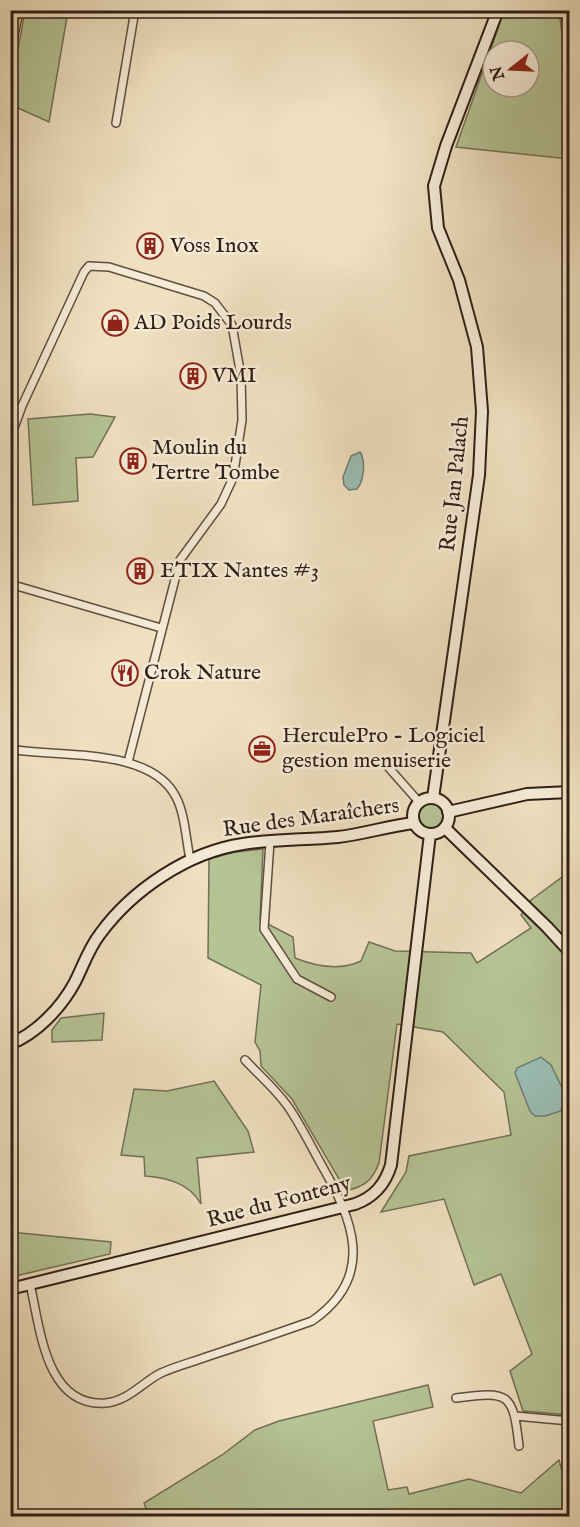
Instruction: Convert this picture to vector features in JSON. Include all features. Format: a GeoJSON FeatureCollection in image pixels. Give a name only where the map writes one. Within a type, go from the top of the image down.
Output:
{"type":"FeatureCollection","features":[{"type":"Feature","properties":{"kind":"highway"},"geometry":{"type":"LineString","coordinates":[[10,39],[16,10]]}},
{"type":"Feature","properties":{"kind":"street"},"geometry":{"type":"LineString","coordinates":[[116,123],[135,10]]}},
{"type":"Feature","properties":{"kind":"street","name":"Rue Jan Palach"},"geometry":{"type":"LineString","coordinates":[[433,798],[479,475],[482,411],[475,337],[459,280],[438,228],[434,186],[446,146],[498,10]]}},
{"type":"Feature","properties":{"kind":"street"},"geometry":{"type":"LineString","coordinates":[[565,10],[570,57]]}},
{"type":"Feature","properties":{"kind":"street"},"geometry":{"type":"LineString","coordinates":[[10,439],[22,406],[86,268],[92,265],[109,267],[204,296],[225,313],[236,341],[243,401],[233,478],[220,504],[180,560],[129,762]]}},
{"type":"Feature","properties":{"kind":"street"},"geometry":{"type":"LineString","coordinates":[[10,584],[161,628]]}},
{"type":"Feature","properties":{"kind":"street"},"geometry":{"type":"LineString","coordinates":[[10,749],[109,757],[129,762],[169,786],[177,798],[190,860]]}},
{"type":"Feature","properties":{"kind":"street"},"geometry":{"type":"LineString","coordinates":[[389,768],[419,802]]}},
{"type":"Feature","properties":{"kind":"street"},"geometry":{"type":"LineString","coordinates":[[448,812],[527,794],[570,792]]}},
{"type":"Feature","properties":{"kind":"street"},"geometry":{"type":"LineString","coordinates":[[433,798],[443,803],[448,812],[445,828],[438,833],[430,834],[420,831],[414,823],[413,814],[419,802],[433,798]]}},
{"type":"Feature","properties":{"kind":"street","name":"Rue des Maraîchers"},"geometry":{"type":"LineString","coordinates":[[10,1044],[33,1031],[56,1009],[74,983],[98,936],[112,918],[146,889],[190,860],[242,844],[338,837],[414,823]]}},
{"type":"Feature","properties":{"kind":"street"},"geometry":{"type":"LineString","coordinates":[[445,828],[548,927],[570,952]]}},
{"type":"Feature","properties":{"kind":"street","name":"Rue du Fonteny"},"geometry":{"type":"LineString","coordinates":[[10,1289],[344,1207],[372,1196],[382,1186],[391,1165],[430,834]]}},
{"type":"Feature","properties":{"kind":"street"},"geometry":{"type":"LineString","coordinates":[[270,842],[264,929],[297,979],[331,998]]}},
{"type":"Feature","properties":{"kind":"street"},"geometry":{"type":"LineString","coordinates":[[30,1284],[50,1367],[60,1383],[68,1392],[82,1399],[106,1403],[127,1396],[161,1373],[312,1321],[327,1311],[340,1296],[352,1271],[354,1250],[344,1207],[292,1112],[245,1060]]}},
{"type":"Feature","properties":{"kind":"street"},"geometry":{"type":"LineString","coordinates":[[456,1398],[489,1394],[504,1397],[513,1406],[519,1446]]}},
{"type":"Feature","properties":{"kind":"street"},"geometry":{"type":"LineString","coordinates":[[516,1416],[570,1421]]}},
{"type":"Feature","properties":{"kind":"green space"},"geometry":{"type":"Polygon","coordinates":[[[25,11],[68,11],[49,122],[11,105],[11,86],[25,11]]]}},
{"type":"Feature","properties":{"kind":"green space"},"geometry":{"type":"Polygon","coordinates":[[[504,11],[559,11],[570,93],[569,159],[456,147],[481,76],[481,99],[541,99],[541,39],[494,39],[504,11]]]}},
{"type":"Feature","properties":{"kind":"green space"},"geometry":{"type":"Polygon","coordinates":[[[90,414],[115,417],[93,457],[76,458],[78,501],[33,505],[28,419],[90,414]]]}},
{"type":"Feature","properties":{"kind":"green space"},"geometry":{"type":"Polygon","coordinates":[[[431,803],[440,807],[444,816],[440,825],[431,829],[422,825],[418,816],[422,807],[431,803]]]}},
{"type":"Feature","properties":{"kind":"green space"},"geometry":{"type":"Polygon","coordinates":[[[263,849],[260,920],[293,937],[295,958],[336,967],[361,961],[369,942],[395,951],[471,953],[477,963],[531,928],[521,915],[531,900],[569,872],[570,1070],[562,1071],[570,1087],[569,1415],[523,1411],[510,1371],[532,1354],[501,1274],[474,1285],[444,1199],[381,1212],[406,1172],[409,1156],[511,1135],[504,1092],[443,1032],[397,1024],[379,1163],[367,1182],[346,1191],[292,1099],[261,1066],[260,1051],[255,1042],[261,985],[208,958],[209,859],[235,852],[263,849]]]}},
{"type":"Feature","properties":{"kind":"green space"},"geometry":{"type":"Polygon","coordinates":[[[104,1013],[102,1040],[52,1042],[52,1030],[61,1018],[104,1013]]]}},
{"type":"Feature","properties":{"kind":"green space"},"geometry":{"type":"Polygon","coordinates":[[[214,1081],[248,1131],[254,1152],[197,1158],[201,1204],[184,1186],[162,1178],[145,1176],[144,1157],[121,1155],[134,1089],[167,1091],[214,1081]]]}},
{"type":"Feature","properties":{"kind":"green space"},"geometry":{"type":"Polygon","coordinates":[[[10,1232],[111,1242],[110,1254],[11,1277],[10,1232]]]}},
{"type":"Feature","properties":{"kind":"green space"},"geometry":{"type":"Polygon","coordinates":[[[428,1385],[433,1407],[373,1421],[388,1490],[407,1487],[409,1494],[469,1479],[521,1493],[559,1460],[566,1486],[569,1516],[144,1516],[148,1514],[144,1503],[222,1455],[255,1430],[279,1421],[428,1385]]]}},
{"type":"Feature","properties":{"kind":"water"},"geometry":{"type":"Polygon","coordinates":[[[360,452],[364,466],[363,476],[357,489],[349,490],[344,485],[343,477],[351,456],[360,452]]]}},
{"type":"Feature","properties":{"kind":"water"},"geometry":{"type":"Polygon","coordinates":[[[541,1057],[551,1065],[566,1096],[561,1111],[545,1116],[535,1116],[530,1111],[515,1073],[517,1068],[541,1057]]]}},
{"type":"Feature","properties":{"kind":"place","name":"Voss Inox"},"geometry":{"type":"Point","coordinates":[150,246]}},
{"type":"Feature","properties":{"kind":"place","name":"AD Poids Lourds"},"geometry":{"type":"Point","coordinates":[115,323]}},
{"type":"Feature","properties":{"kind":"place","name":"VMI"},"geometry":{"type":"Point","coordinates":[193,376]}},
{"type":"Feature","properties":{"kind":"place","name":"Moulin du Tertre Tombe"},"geometry":{"type":"Point","coordinates":[133,461]}},
{"type":"Feature","properties":{"kind":"place","name":"ETIX Nantes #3"},"geometry":{"type":"Point","coordinates":[140,571]}},
{"type":"Feature","properties":{"kind":"place","name":"Crok Nature"},"geometry":{"type":"Point","coordinates":[125,673]}},
{"type":"Feature","properties":{"kind":"place","name":"HerculePro - Logiciel gestion menuiserie"},"geometry":{"type":"Point","coordinates":[262,749]}}]}
